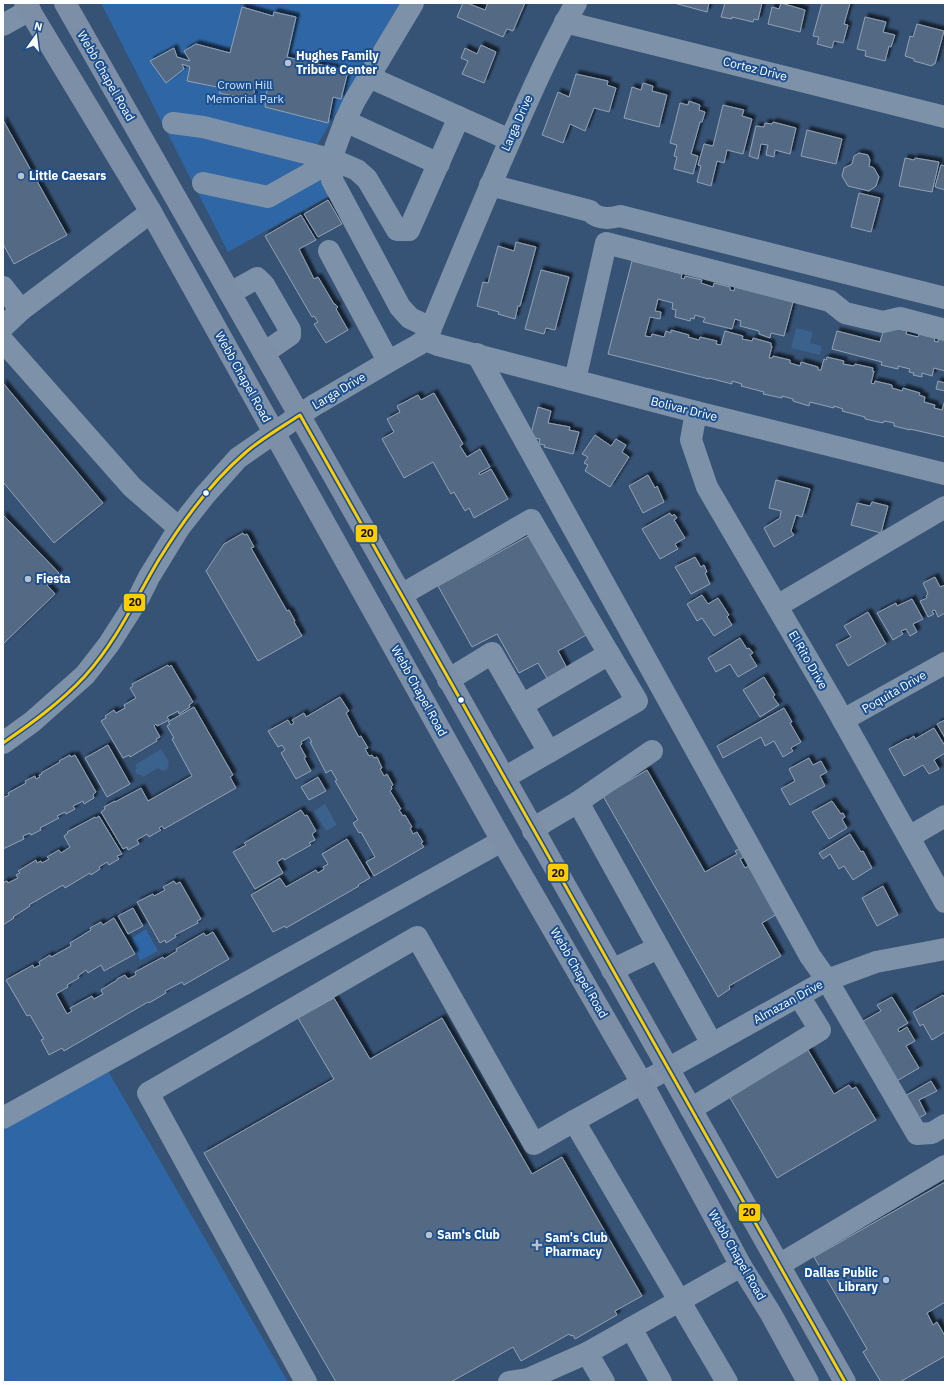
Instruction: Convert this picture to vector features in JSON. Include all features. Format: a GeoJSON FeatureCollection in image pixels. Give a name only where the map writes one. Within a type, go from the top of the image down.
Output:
{"type":"FeatureCollection","features":[{"type":"Feature","properties":{"kind":"main road","name":"Webb Chapel Road"},"geometry":{"type":"LineString","coordinates":[[64,3],[264,352],[691,1110],[788,1260],[845,1382]]}},
{"type":"Feature","properties":{"kind":"main road","name":"Webb Chapel Road"},"geometry":{"type":"LineString","coordinates":[[33,5],[151,212],[502,841],[642,1083],[741,1266],[771,1314],[808,1382]]}},
{"type":"Feature","properties":{"kind":"main road"},"geometry":{"type":"LineString","coordinates":[[151,212],[175,196]]}},
{"type":"Feature","properties":{"kind":"main road"},"geometry":{"type":"LineString","coordinates":[[422,696],[448,680]]}},
{"type":"Feature","properties":{"kind":"street","name":"Bolivar Drive"},"geometry":{"type":"LineString","coordinates":[[413,3],[345,121],[334,151],[332,180],[400,307],[438,345],[696,412],[945,474]]}},
{"type":"Feature","properties":{"kind":"street","name":"Larga Drive"},"geometry":{"type":"LineString","coordinates":[[3,743],[32,722],[85,675],[113,638],[139,597],[149,577],[179,528],[205,495],[238,458],[300,416],[388,361],[418,345],[428,334],[490,185],[541,70],[576,3]]}},
{"type":"Feature","properties":{"kind":"street"},"geometry":{"type":"LineString","coordinates":[[3,25],[33,5]]}},
{"type":"Feature","properties":{"kind":"street","name":"Cortez Drive"},"geometry":{"type":"LineString","coordinates":[[565,22],[945,117]]}},
{"type":"Feature","properties":{"kind":"street"},"geometry":{"type":"LineString","coordinates":[[369,77],[510,140]]}},
{"type":"Feature","properties":{"kind":"street"},"geometry":{"type":"LineString","coordinates":[[173,123],[203,127],[334,160],[357,170],[367,179],[397,230],[409,230],[459,117]]}},
{"type":"Feature","properties":{"kind":"street"},"geometry":{"type":"LineString","coordinates":[[345,121],[438,164]]}},
{"type":"Feature","properties":{"kind":"street"},"geometry":{"type":"LineString","coordinates":[[203,183],[268,197],[334,160]]}},
{"type":"Feature","properties":{"kind":"street"},"geometry":{"type":"LineString","coordinates":[[490,185],[590,211],[594,215],[603,218],[620,216],[945,298]]}},
{"type":"Feature","properties":{"kind":"street"},"geometry":{"type":"LineString","coordinates":[[3,327],[21,310],[151,212]]}},
{"type":"Feature","properties":{"kind":"street"},"geometry":{"type":"LineString","coordinates":[[574,380],[606,244],[830,300],[845,313],[883,322],[900,318],[945,330]]}},
{"type":"Feature","properties":{"kind":"street"},"geometry":{"type":"LineString","coordinates":[[328,251],[388,361]]}},
{"type":"Feature","properties":{"kind":"street"},"geometry":{"type":"LineString","coordinates":[[230,293],[257,278],[268,291],[290,330],[290,335],[264,352]]}},
{"type":"Feature","properties":{"kind":"street"},"geometry":{"type":"LineString","coordinates":[[3,287],[21,310]]}},
{"type":"Feature","properties":{"kind":"street"},"geometry":{"type":"LineString","coordinates":[[3,341],[132,487],[179,528]]}},
{"type":"Feature","properties":{"kind":"street"},"geometry":{"type":"LineString","coordinates":[[477,354],[806,949],[827,980],[917,1134],[932,1133],[945,1125]]}},
{"type":"Feature","properties":{"kind":"street","name":"El Rito Drive"},"geometry":{"type":"LineString","coordinates":[[696,412],[692,440],[708,487],[843,720],[945,902]]}},
{"type":"Feature","properties":{"kind":"street"},"geometry":{"type":"LineString","coordinates":[[777,606],[945,507]]}},
{"type":"Feature","properties":{"kind":"street"},"geometry":{"type":"LineString","coordinates":[[401,595],[531,520],[637,701],[504,778]]}},
{"type":"Feature","properties":{"kind":"street"},"geometry":{"type":"LineString","coordinates":[[448,680],[492,653],[549,752]]}},
{"type":"Feature","properties":{"kind":"street"},"geometry":{"type":"LineString","coordinates":[[522,705],[609,654]]}},
{"type":"Feature","properties":{"kind":"street","name":"Poquita Drive"},"geometry":{"type":"LineString","coordinates":[[843,720],[945,663]]}},
{"type":"Feature","properties":{"kind":"street"},"geometry":{"type":"LineString","coordinates":[[533,831],[544,822],[578,802],[652,751]]}},
{"type":"Feature","properties":{"kind":"street"},"geometry":{"type":"LineString","coordinates":[[578,802],[712,1044]]}},
{"type":"Feature","properties":{"kind":"street"},"geometry":{"type":"LineString","coordinates":[[909,837],[945,816]]}},
{"type":"Feature","properties":{"kind":"street"},"geometry":{"type":"LineString","coordinates":[[3,1118],[502,841]]}},
{"type":"Feature","properties":{"kind":"street","name":"Almazan Drive"},"geometry":{"type":"LineString","coordinates":[[306,1382],[148,1093],[417,937],[534,1144],[827,980],[876,962],[945,949]]}},
{"type":"Feature","properties":{"kind":"street"},"geometry":{"type":"LineString","coordinates":[[612,970],[658,948]]}},
{"type":"Feature","properties":{"kind":"street"},"geometry":{"type":"LineString","coordinates":[[691,1110],[820,1030],[799,996]]}},
{"type":"Feature","properties":{"kind":"street"},"geometry":{"type":"LineString","coordinates":[[574,1121],[727,1382]]}},
{"type":"Feature","properties":{"kind":"street"},"geometry":{"type":"LineString","coordinates":[[788,1260],[945,1166]]}},
{"type":"Feature","properties":{"kind":"street"},"geometry":{"type":"LineString","coordinates":[[509,1382],[528,1378],[587,1353],[741,1266]]}},
{"type":"Feature","properties":{"kind":"street"},"geometry":{"type":"LineString","coordinates":[[631,1328],[661,1382]]}},
{"type":"Feature","properties":{"kind":"street"},"geometry":{"type":"LineString","coordinates":[[587,1353],[604,1382]]}},
{"type":"Feature","properties":{"kind":"green space","name":"Crown Hill Memorial Park"},"geometry":{"type":"Polygon","coordinates":[[[101,3],[400,3],[311,156],[329,196],[228,252],[101,3]]]}},
{"type":"Feature","properties":{"kind":"green space"},"geometry":{"type":"Polygon","coordinates":[[[146,929],[158,951],[140,961],[132,938],[146,929]]]}},
{"type":"Feature","properties":{"kind":"green space"},"geometry":{"type":"Polygon","coordinates":[[[108,1071],[288,1382],[3,1382],[3,1129],[108,1071]]]}},
{"type":"Feature","properties":{"kind":"shaded area"},"geometry":{"type":"Polygon","coordinates":[[[796,328],[813,332],[810,343],[822,346],[820,355],[791,348],[796,328]]]}},
{"type":"Feature","properties":{"kind":"shaded area"},"geometry":{"type":"Polygon","coordinates":[[[161,749],[169,762],[167,769],[163,771],[158,768],[143,777],[136,774],[135,771],[137,768],[135,765],[161,749]]]}},
{"type":"Feature","properties":{"kind":"shaded area"},"geometry":{"type":"Polygon","coordinates":[[[325,804],[337,825],[326,831],[314,811],[325,804]]]}},
{"type":"Feature","properties":{"kind":"building"},"geometry":{"type":"Polygon","coordinates":[[[463,3],[467,3],[485,10],[488,3],[525,3],[513,31],[507,29],[503,37],[457,17],[463,3]]]}},
{"type":"Feature","properties":{"kind":"building"},"geometry":{"type":"Polygon","coordinates":[[[674,3],[709,3],[707,12],[674,3]]]}},
{"type":"Feature","properties":{"kind":"building"},"geometry":{"type":"Polygon","coordinates":[[[725,3],[762,3],[758,20],[754,19],[753,22],[732,17],[732,19],[721,17],[725,3]]]}},
{"type":"Feature","properties":{"kind":"building"},"geometry":{"type":"Polygon","coordinates":[[[781,3],[805,10],[800,32],[768,24],[772,7],[779,9],[781,3]]]}},
{"type":"Feature","properties":{"kind":"building"},"geometry":{"type":"Polygon","coordinates":[[[822,3],[850,3],[844,24],[848,25],[843,43],[834,41],[832,48],[817,44],[819,37],[813,36],[822,3]]]}},
{"type":"Feature","properties":{"kind":"building"},"geometry":{"type":"Polygon","coordinates":[[[242,7],[273,16],[274,12],[296,17],[287,57],[348,71],[341,99],[333,97],[328,123],[265,107],[267,90],[255,87],[253,100],[219,93],[222,88],[187,81],[190,67],[182,64],[184,69],[166,83],[150,61],[174,48],[177,57],[190,61],[184,51],[196,44],[230,53],[242,7]]]}},
{"type":"Feature","properties":{"kind":"building"},"geometry":{"type":"Polygon","coordinates":[[[865,17],[886,22],[883,32],[895,35],[891,47],[889,46],[885,61],[865,56],[866,51],[857,49],[865,17]]]}},
{"type":"Feature","properties":{"kind":"building"},"geometry":{"type":"Polygon","coordinates":[[[917,24],[944,31],[935,64],[932,66],[914,61],[914,59],[905,56],[910,36],[913,37],[917,24]]]}},
{"type":"Feature","properties":{"kind":"building"},"geometry":{"type":"Polygon","coordinates":[[[481,45],[496,52],[484,83],[462,74],[468,61],[461,58],[465,48],[477,54],[481,45]]]}},
{"type":"Feature","properties":{"kind":"building"},"geometry":{"type":"Polygon","coordinates":[[[576,74],[608,81],[607,85],[616,88],[609,112],[594,108],[585,131],[570,124],[563,143],[542,135],[558,92],[569,97],[576,74]]]}},
{"type":"Feature","properties":{"kind":"building"},"geometry":{"type":"Polygon","coordinates":[[[643,83],[653,86],[652,91],[667,95],[659,127],[624,118],[632,87],[641,90],[643,83]]]}},
{"type":"Feature","properties":{"kind":"building"},"geometry":{"type":"Polygon","coordinates":[[[689,101],[700,105],[699,110],[705,112],[702,122],[700,122],[691,154],[698,156],[693,174],[674,169],[677,157],[674,156],[677,145],[670,143],[680,103],[688,105],[689,101]]]}},
{"type":"Feature","properties":{"kind":"building"},"geometry":{"type":"Polygon","coordinates":[[[723,105],[744,110],[742,116],[752,119],[743,154],[727,150],[724,163],[717,161],[711,186],[697,182],[701,166],[698,165],[704,144],[713,146],[723,105]]]}},
{"type":"Feature","properties":{"kind":"building"},"geometry":{"type":"Polygon","coordinates":[[[3,120],[67,235],[14,264],[3,244],[3,120]]]}},
{"type":"Feature","properties":{"kind":"building"},"geometry":{"type":"Polygon","coordinates":[[[773,122],[796,128],[790,154],[775,150],[774,157],[766,155],[768,145],[761,144],[758,159],[749,156],[756,126],[764,127],[765,123],[772,124],[773,122]]]}},
{"type":"Feature","properties":{"kind":"building"},"geometry":{"type":"Polygon","coordinates":[[[807,130],[842,139],[836,164],[801,156],[807,130]]]}},
{"type":"Feature","properties":{"kind":"building"},"geometry":{"type":"Polygon","coordinates":[[[859,153],[868,155],[870,160],[869,166],[874,168],[879,177],[876,186],[869,191],[848,186],[842,176],[844,168],[852,164],[854,156],[859,153]]]}},
{"type":"Feature","properties":{"kind":"building"},"geometry":{"type":"Polygon","coordinates":[[[905,158],[939,162],[932,192],[899,186],[905,158]]]}},
{"type":"Feature","properties":{"kind":"building"},"geometry":{"type":"Polygon","coordinates":[[[941,165],[945,166],[945,190],[935,187],[941,165]]]}},
{"type":"Feature","properties":{"kind":"building"},"geometry":{"type":"Polygon","coordinates":[[[859,193],[880,198],[871,232],[851,227],[859,193]]]}},
{"type":"Feature","properties":{"kind":"building"},"geometry":{"type":"Polygon","coordinates":[[[328,200],[342,224],[318,237],[304,214],[328,200]]]}},
{"type":"Feature","properties":{"kind":"building"},"geometry":{"type":"Polygon","coordinates":[[[301,215],[316,240],[299,249],[314,279],[318,277],[334,304],[338,307],[336,309],[348,330],[326,343],[314,324],[318,322],[314,316],[312,317],[265,236],[301,215]]]}},
{"type":"Feature","properties":{"kind":"building"},"geometry":{"type":"Polygon","coordinates":[[[516,242],[536,247],[515,319],[498,314],[499,312],[477,306],[483,282],[488,283],[498,246],[514,251],[516,242]]]}},
{"type":"Feature","properties":{"kind":"building"},"geometry":{"type":"Polygon","coordinates":[[[632,261],[682,274],[681,278],[684,279],[685,276],[702,280],[701,283],[713,287],[714,283],[730,287],[730,290],[734,291],[735,287],[793,302],[784,336],[771,333],[770,338],[759,334],[759,331],[740,326],[741,321],[735,319],[732,329],[703,322],[705,318],[695,315],[694,319],[691,318],[690,321],[675,317],[676,310],[672,309],[673,303],[658,299],[655,311],[661,312],[660,319],[650,317],[645,336],[651,337],[652,334],[664,337],[666,331],[671,333],[671,330],[689,335],[688,337],[699,340],[700,337],[717,341],[716,344],[721,345],[725,331],[743,336],[742,339],[752,341],[753,338],[771,343],[772,346],[769,358],[772,358],[773,356],[790,360],[790,363],[800,366],[801,362],[818,367],[818,370],[821,370],[824,359],[826,360],[827,357],[844,361],[843,364],[854,366],[855,364],[873,368],[872,371],[874,371],[871,383],[874,384],[875,381],[892,385],[892,388],[902,391],[903,388],[920,393],[919,395],[925,397],[924,402],[935,405],[934,408],[942,410],[945,400],[945,437],[894,426],[894,423],[884,421],[883,423],[865,419],[865,417],[842,411],[843,409],[834,406],[834,408],[810,402],[809,406],[782,396],[782,398],[763,394],[764,392],[741,386],[742,384],[732,381],[732,384],[608,354],[632,261]]]}},
{"type":"Feature","properties":{"kind":"building"},"geometry":{"type":"Polygon","coordinates":[[[541,270],[569,277],[555,330],[546,328],[544,334],[525,329],[541,270]]]}},
{"type":"Feature","properties":{"kind":"building"},"geometry":{"type":"Polygon","coordinates":[[[890,327],[907,331],[906,334],[918,337],[919,334],[935,338],[934,341],[938,342],[939,337],[945,339],[945,371],[934,368],[932,376],[922,373],[922,377],[913,375],[914,373],[909,372],[910,369],[898,366],[898,369],[881,365],[882,362],[832,349],[837,331],[880,342],[884,329],[890,327]]]}},
{"type":"Feature","properties":{"kind":"building"},"geometry":{"type":"Polygon","coordinates":[[[938,381],[945,383],[945,391],[936,389],[938,381]]]}},
{"type":"Feature","properties":{"kind":"building"},"geometry":{"type":"Polygon","coordinates":[[[3,383],[103,503],[54,543],[3,482],[3,383]]]}},
{"type":"Feature","properties":{"kind":"building"},"geometry":{"type":"Polygon","coordinates":[[[434,393],[463,444],[460,446],[467,457],[480,449],[490,467],[479,473],[480,475],[491,469],[508,499],[474,518],[469,508],[465,511],[454,492],[451,494],[433,462],[404,478],[382,439],[394,432],[387,419],[400,412],[397,406],[418,395],[421,400],[434,393]]]}},
{"type":"Feature","properties":{"kind":"building"},"geometry":{"type":"Polygon","coordinates":[[[538,407],[551,411],[548,423],[570,427],[569,430],[579,432],[573,454],[544,447],[545,445],[539,444],[540,439],[530,437],[538,407]]]}},
{"type":"Feature","properties":{"kind":"building"},"geometry":{"type":"Polygon","coordinates":[[[595,435],[611,446],[616,439],[626,445],[622,452],[629,457],[610,487],[585,471],[588,465],[584,463],[588,457],[582,454],[595,435]]]}},
{"type":"Feature","properties":{"kind":"building"},"geometry":{"type":"Polygon","coordinates":[[[648,475],[655,488],[657,486],[664,502],[643,513],[629,486],[648,475]]]}},
{"type":"Feature","properties":{"kind":"building"},"geometry":{"type":"Polygon","coordinates":[[[776,480],[810,489],[802,517],[796,515],[791,531],[794,535],[774,547],[764,528],[780,518],[781,511],[769,508],[776,480]]]}},
{"type":"Feature","properties":{"kind":"building"},"geometry":{"type":"Polygon","coordinates":[[[872,502],[888,506],[881,533],[851,525],[857,503],[870,506],[872,502]]]}},
{"type":"Feature","properties":{"kind":"building"},"geometry":{"type":"Polygon","coordinates":[[[670,513],[672,516],[674,514],[677,518],[674,520],[685,538],[675,544],[678,549],[660,559],[642,529],[670,513]]]}},
{"type":"Feature","properties":{"kind":"building","name":"Fiesta"},"geometry":{"type":"Polygon","coordinates":[[[3,515],[59,573],[47,585],[55,594],[3,644],[3,515]]]}},
{"type":"Feature","properties":{"kind":"building"},"geometry":{"type":"Polygon","coordinates":[[[243,533],[244,535],[247,534],[254,547],[251,548],[287,611],[289,610],[302,636],[258,661],[206,571],[224,544],[243,533]]]}},
{"type":"Feature","properties":{"kind":"building"},"geometry":{"type":"Polygon","coordinates":[[[532,534],[588,634],[558,651],[568,670],[548,680],[538,663],[519,673],[497,634],[472,647],[438,586],[532,534]]]}},
{"type":"Feature","properties":{"kind":"building"},"geometry":{"type":"Polygon","coordinates":[[[695,557],[701,567],[704,565],[707,572],[705,573],[710,584],[691,594],[675,567],[695,557]]]}},
{"type":"Feature","properties":{"kind":"building"},"geometry":{"type":"Polygon","coordinates":[[[935,577],[940,587],[945,585],[945,613],[938,617],[935,610],[932,611],[934,614],[928,617],[920,601],[927,598],[926,596],[928,594],[923,583],[935,577]]]}},
{"type":"Feature","properties":{"kind":"building"},"geometry":{"type":"Polygon","coordinates":[[[702,595],[708,604],[718,598],[729,615],[727,617],[732,625],[714,636],[702,618],[697,621],[687,604],[702,595]]]}},
{"type":"Feature","properties":{"kind":"building"},"geometry":{"type":"Polygon","coordinates":[[[912,599],[923,619],[913,624],[917,632],[910,636],[906,629],[901,631],[903,634],[893,640],[877,613],[896,603],[897,606],[912,599]]]}},
{"type":"Feature","properties":{"kind":"building"},"geometry":{"type":"Polygon","coordinates":[[[868,612],[886,644],[848,666],[836,645],[851,637],[844,626],[868,612]]]}},
{"type":"Feature","properties":{"kind":"building"},"geometry":{"type":"Polygon","coordinates":[[[740,638],[747,649],[749,648],[753,653],[750,655],[757,666],[738,677],[730,664],[716,672],[708,658],[740,638]]]}},
{"type":"Feature","properties":{"kind":"building"},"geometry":{"type":"Polygon","coordinates":[[[168,665],[169,667],[171,665],[193,702],[189,705],[190,707],[179,714],[178,711],[167,717],[169,720],[154,726],[160,737],[156,739],[157,741],[130,757],[129,755],[123,758],[101,721],[106,718],[105,716],[114,710],[116,713],[125,708],[124,705],[136,698],[130,688],[133,686],[132,684],[168,665]]]}},
{"type":"Feature","properties":{"kind":"building"},"geometry":{"type":"Polygon","coordinates":[[[764,677],[775,695],[773,697],[779,705],[760,717],[743,690],[764,677]]]}},
{"type":"Feature","properties":{"kind":"building"},"geometry":{"type":"Polygon","coordinates":[[[340,697],[349,711],[346,713],[356,732],[359,737],[361,736],[368,748],[365,749],[369,756],[372,755],[374,758],[377,757],[382,768],[380,769],[384,776],[387,774],[393,785],[390,791],[401,809],[399,810],[403,816],[405,815],[412,827],[410,828],[413,834],[417,832],[423,842],[421,843],[424,847],[374,876],[366,862],[375,857],[361,832],[359,833],[353,823],[358,820],[335,781],[337,780],[331,770],[326,773],[310,742],[312,742],[309,737],[301,742],[302,744],[300,746],[311,771],[296,779],[281,753],[285,750],[282,745],[278,747],[268,731],[288,720],[291,725],[294,723],[292,720],[304,713],[306,717],[340,697]]]}},
{"type":"Feature","properties":{"kind":"building"},"geometry":{"type":"Polygon","coordinates":[[[194,707],[233,775],[230,777],[236,788],[164,829],[162,826],[159,828],[161,830],[149,837],[147,834],[137,840],[139,844],[128,850],[127,847],[123,849],[101,812],[105,809],[104,807],[141,788],[148,801],[192,776],[172,739],[174,738],[167,726],[170,724],[168,722],[194,707]]]}},
{"type":"Feature","properties":{"kind":"building"},"geometry":{"type":"Polygon","coordinates":[[[784,708],[792,722],[790,723],[801,742],[791,748],[793,751],[783,757],[774,741],[765,746],[761,737],[723,758],[717,746],[784,708]]]}},
{"type":"Feature","properties":{"kind":"building"},"geometry":{"type":"Polygon","coordinates":[[[945,720],[945,738],[937,724],[945,720]]]}},
{"type":"Feature","properties":{"kind":"building"},"geometry":{"type":"Polygon","coordinates":[[[934,728],[945,746],[945,753],[934,760],[939,769],[929,774],[923,765],[904,776],[889,749],[914,736],[915,739],[934,728]]]}},
{"type":"Feature","properties":{"kind":"building"},"geometry":{"type":"Polygon","coordinates":[[[108,745],[130,784],[107,797],[85,758],[108,745]]]}},
{"type":"Feature","properties":{"kind":"building"},"geometry":{"type":"Polygon","coordinates":[[[70,755],[71,757],[75,755],[96,792],[93,795],[94,798],[84,804],[83,801],[73,806],[75,809],[66,814],[65,812],[57,816],[59,818],[40,828],[41,830],[31,835],[30,833],[23,836],[24,839],[3,849],[3,798],[9,795],[8,793],[26,783],[25,781],[35,776],[36,779],[40,777],[39,775],[42,774],[41,773],[70,755]]]}},
{"type":"Feature","properties":{"kind":"building"},"geometry":{"type":"Polygon","coordinates":[[[809,758],[813,765],[821,761],[827,772],[820,776],[825,786],[790,805],[781,789],[795,781],[789,769],[809,758]]]}},
{"type":"Feature","properties":{"kind":"building"},"geometry":{"type":"Polygon","coordinates":[[[647,770],[705,872],[737,854],[735,851],[741,848],[746,856],[740,859],[745,868],[756,862],[784,910],[762,923],[781,956],[729,986],[730,989],[718,997],[603,796],[647,770]]]}},
{"type":"Feature","properties":{"kind":"building"},"geometry":{"type":"Polygon","coordinates":[[[318,777],[326,791],[309,800],[301,787],[318,777]]]}},
{"type":"Feature","properties":{"kind":"building"},"geometry":{"type":"Polygon","coordinates":[[[832,801],[841,814],[843,813],[845,817],[842,819],[847,828],[829,839],[812,812],[832,801]]]}},
{"type":"Feature","properties":{"kind":"building"},"geometry":{"type":"Polygon","coordinates":[[[301,810],[305,816],[307,815],[316,831],[312,834],[315,840],[309,843],[311,845],[284,860],[283,858],[277,862],[283,873],[255,889],[233,852],[246,845],[244,843],[301,810]]]}},
{"type":"Feature","properties":{"kind":"building"},"geometry":{"type":"Polygon","coordinates":[[[99,816],[122,854],[117,856],[119,859],[109,865],[107,862],[91,875],[90,873],[65,888],[63,885],[29,905],[30,906],[3,925],[3,883],[7,881],[8,883],[18,878],[16,875],[20,873],[18,871],[36,860],[37,863],[41,861],[42,863],[49,859],[47,857],[59,850],[61,853],[70,847],[64,836],[68,833],[67,832],[99,816]]]}},
{"type":"Feature","properties":{"kind":"building"},"geometry":{"type":"Polygon","coordinates":[[[850,834],[861,852],[863,851],[872,868],[853,880],[844,866],[839,869],[830,854],[823,859],[819,853],[850,834]]]}},
{"type":"Feature","properties":{"kind":"building"},"geometry":{"type":"Polygon","coordinates":[[[347,839],[370,878],[358,885],[359,886],[286,928],[285,926],[273,932],[251,895],[280,878],[286,887],[316,870],[318,873],[328,864],[322,854],[347,839]]]}},
{"type":"Feature","properties":{"kind":"building"},"geometry":{"type":"Polygon","coordinates":[[[174,881],[176,884],[180,882],[201,919],[197,921],[198,923],[175,935],[176,937],[166,943],[165,940],[160,943],[137,902],[165,890],[163,887],[174,881]]]}},
{"type":"Feature","properties":{"kind":"building"},"geometry":{"type":"Polygon","coordinates":[[[883,886],[898,915],[877,926],[862,898],[883,886]]]}},
{"type":"Feature","properties":{"kind":"building"},"geometry":{"type":"Polygon","coordinates":[[[133,908],[143,926],[128,934],[118,916],[133,908]]]}},
{"type":"Feature","properties":{"kind":"building"},"geometry":{"type":"Polygon","coordinates":[[[114,918],[135,954],[104,971],[101,965],[88,973],[86,970],[78,976],[79,978],[67,985],[68,987],[56,994],[67,1014],[72,1011],[70,1008],[92,996],[94,999],[103,994],[101,990],[117,979],[125,975],[128,979],[136,975],[135,972],[163,957],[164,959],[177,951],[176,949],[204,933],[206,936],[213,932],[229,959],[184,985],[182,982],[165,991],[166,993],[64,1051],[62,1048],[49,1055],[41,1040],[44,1039],[30,1015],[27,1016],[6,980],[33,965],[34,968],[40,965],[39,962],[50,955],[51,957],[71,946],[70,943],[91,930],[90,928],[101,922],[103,925],[114,918]]]}},
{"type":"Feature","properties":{"kind":"building"},"geometry":{"type":"Polygon","coordinates":[[[943,995],[945,998],[945,1032],[932,1040],[923,1024],[920,1026],[913,1012],[943,995]]]}},
{"type":"Feature","properties":{"kind":"building"},"geometry":{"type":"Polygon","coordinates":[[[892,997],[908,1023],[898,1029],[899,1032],[907,1027],[915,1041],[906,1046],[919,1068],[895,1082],[860,1023],[881,1011],[877,1005],[892,997]]]}},
{"type":"Feature","properties":{"kind":"building","name":"Sam's Club"},"geometry":{"type":"Polygon","coordinates":[[[334,998],[370,1059],[442,1018],[532,1174],[562,1157],[642,1296],[615,1311],[617,1315],[575,1339],[573,1335],[571,1336],[569,1334],[521,1361],[513,1347],[451,1382],[336,1382],[204,1153],[334,1079],[298,1018],[334,998]]]}},
{"type":"Feature","properties":{"kind":"building"},"geometry":{"type":"Polygon","coordinates":[[[808,1050],[834,1094],[849,1085],[852,1089],[856,1087],[876,1120],[777,1178],[729,1096],[808,1050]]]}},
{"type":"Feature","properties":{"kind":"building"},"geometry":{"type":"Polygon","coordinates":[[[931,1081],[937,1091],[919,1100],[926,1114],[917,1119],[905,1096],[931,1081]]]}},
{"type":"Feature","properties":{"kind":"building","name":"Dallas Public Library"},"geometry":{"type":"Polygon","coordinates":[[[945,1182],[945,1302],[927,1313],[933,1325],[937,1322],[945,1336],[945,1356],[900,1382],[881,1382],[863,1352],[867,1349],[814,1257],[945,1182]]]}},
{"type":"Feature","properties":{"kind":"transit line","name":"20"},"geometry":{"type":"LineString","coordinates":[[3,743],[35,720],[76,686],[96,663],[116,635],[158,561],[208,490],[232,465],[252,448],[300,415],[845,1382]]}},
{"type":"Feature","properties":{"kind":"place","name":"Hughes Family Tribute Center"},"geometry":{"type":"Point","coordinates":[288,63]}},
{"type":"Feature","properties":{"kind":"place","name":"Little Caesars"},"geometry":{"type":"Point","coordinates":[21,176]}},
{"type":"Feature","properties":{"kind":"place","name":"Fiesta"},"geometry":{"type":"Point","coordinates":[28,579]}},
{"type":"Feature","properties":{"kind":"place","name":"Sam's Club"},"geometry":{"type":"Point","coordinates":[429,1235]}},
{"type":"Feature","properties":{"kind":"place","name":"Sam's Club Pharmacy"},"geometry":{"type":"Point","coordinates":[537,1245]}},
{"type":"Feature","properties":{"kind":"place","name":"Dallas Public Library"},"geometry":{"type":"Point","coordinates":[886,1280]}}]}
